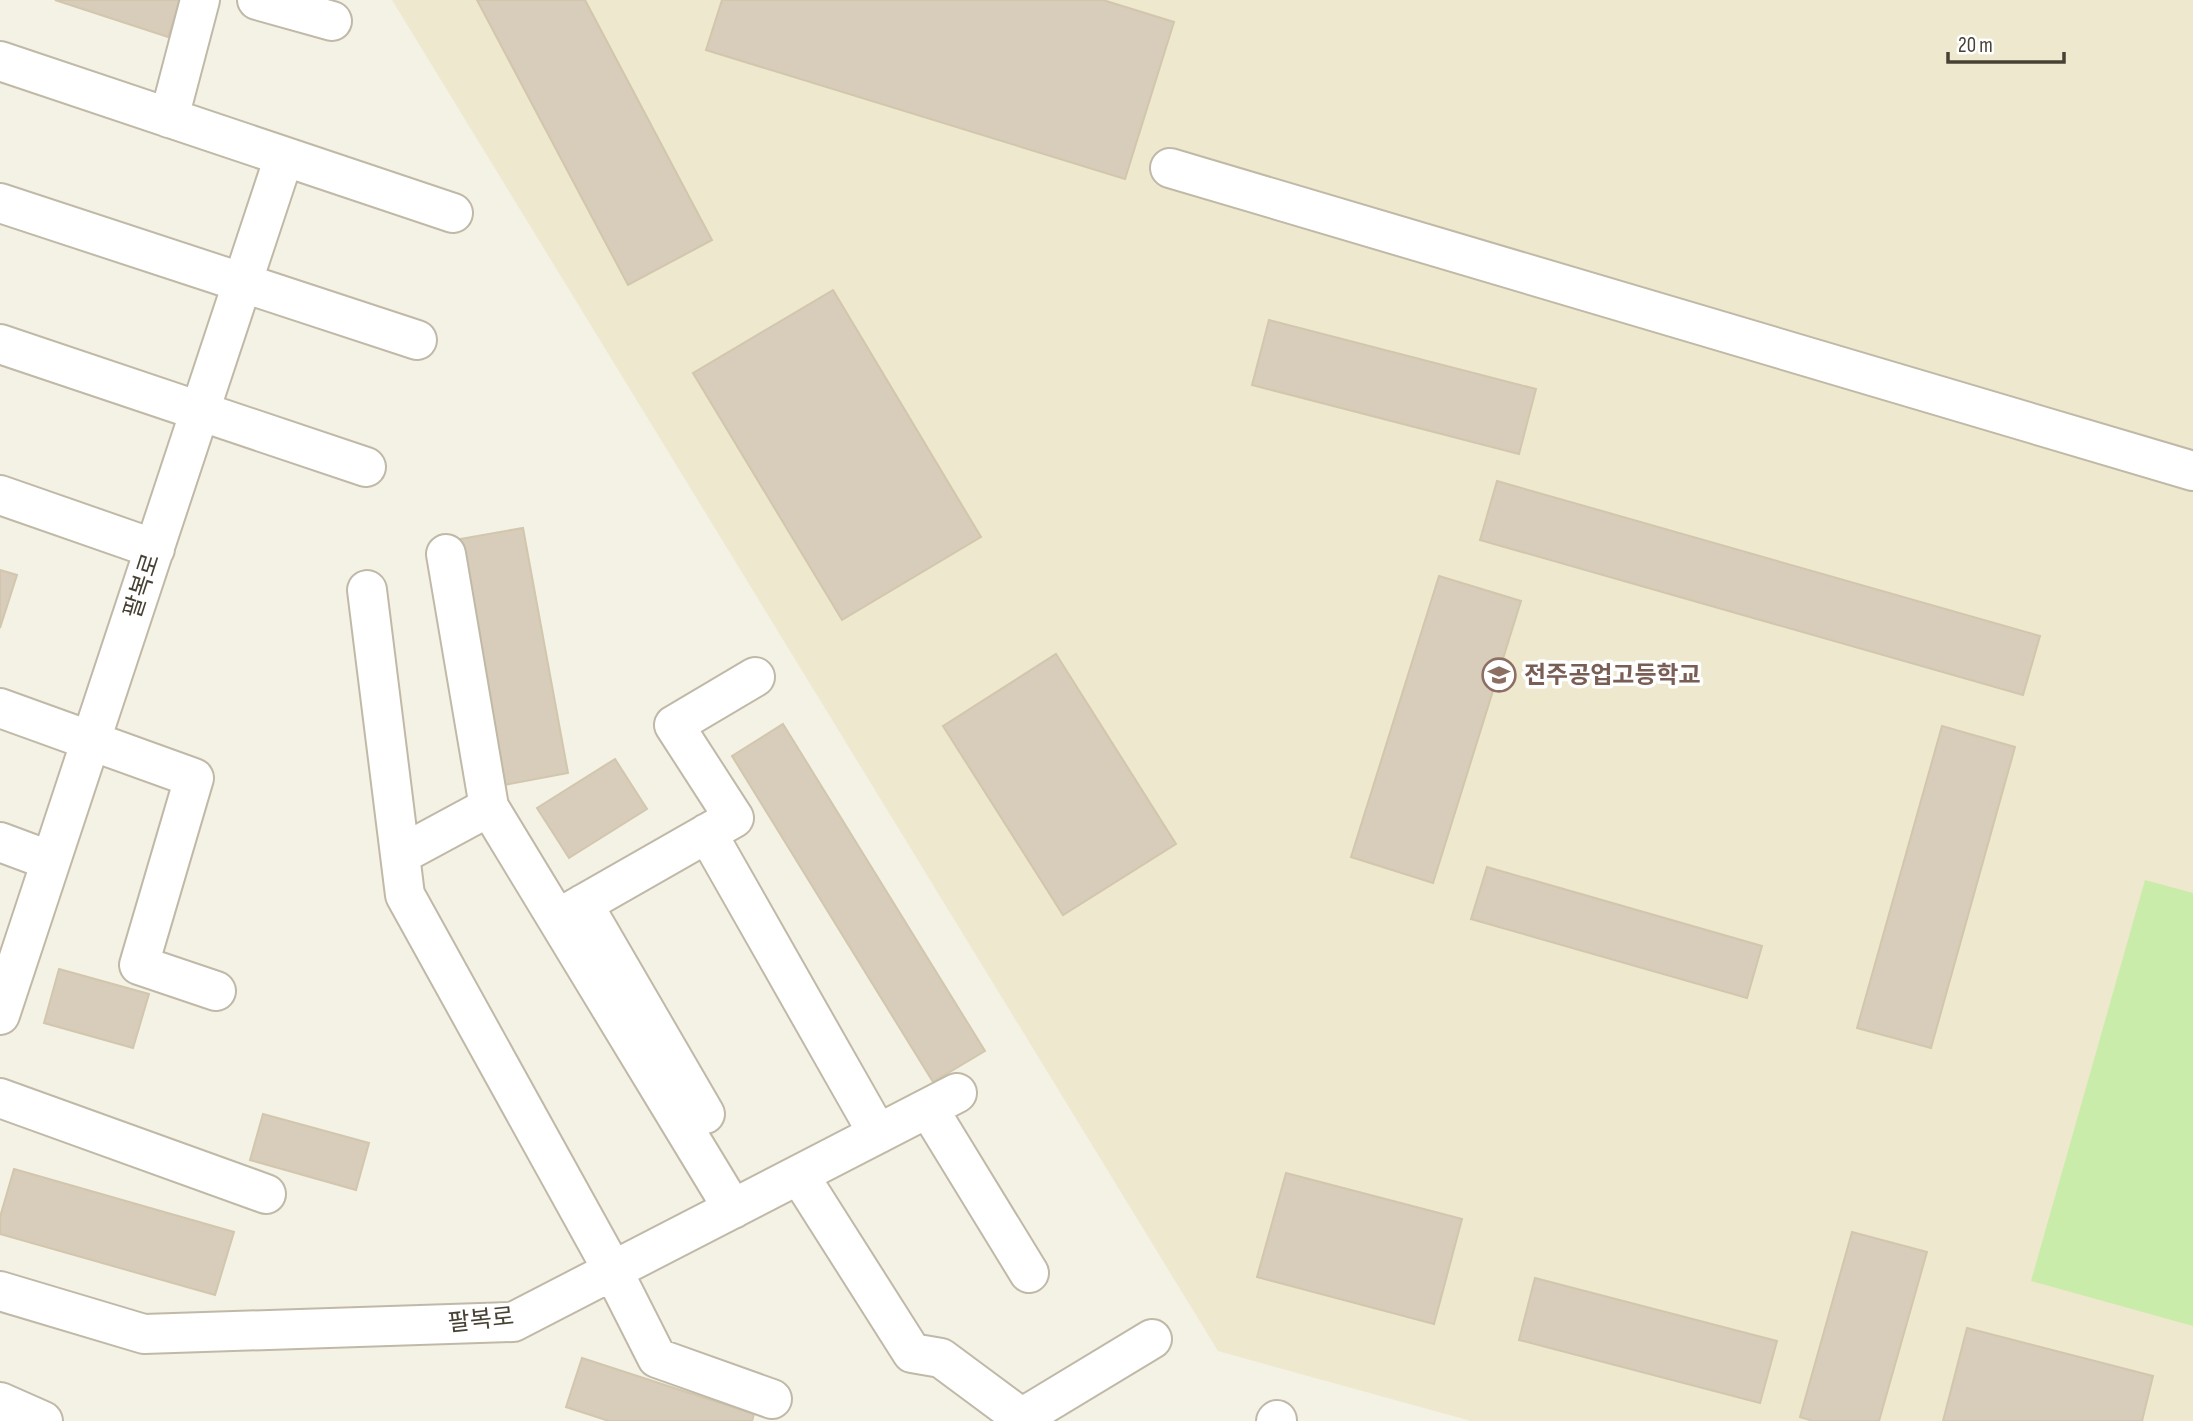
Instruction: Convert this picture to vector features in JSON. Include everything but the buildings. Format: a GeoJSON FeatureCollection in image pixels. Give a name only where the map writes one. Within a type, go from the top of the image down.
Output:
{"type":"FeatureCollection","features":[{"type":"Feature","properties":{"kind":"lane"},"geometry":{"type":"LineString","coordinates":[[169,118],[201,0]]}},
{"type":"Feature","properties":{"kind":"lane"},"geometry":{"type":"LineString","coordinates":[[257,0],[332,21]]}},
{"type":"Feature","properties":{"kind":"lane"},"geometry":{"type":"LineString","coordinates":[[0,61],[453,213]]}},
{"type":"Feature","properties":{"kind":"lane","name":"팔복로"},"geometry":{"type":"LineString","coordinates":[[0,1015],[284,157]]}},
{"type":"Feature","properties":{"kind":"lane"},"geometry":{"type":"LineString","coordinates":[[1170,168],[2193,471]]}},
{"type":"Feature","properties":{"kind":"lane"},"geometry":{"type":"LineString","coordinates":[[0,203],[418,340]]}},
{"type":"Feature","properties":{"kind":"lane"},"geometry":{"type":"LineString","coordinates":[[0,344],[366,467]]}},
{"type":"Feature","properties":{"kind":"lane"},"geometry":{"type":"LineString","coordinates":[[0,495],[155,549]]}},
{"type":"Feature","properties":{"kind":"lane"},"geometry":{"type":"LineString","coordinates":[[446,554],[489,807],[570,911],[743,1203]]}},
{"type":"Feature","properties":{"kind":"lane"},"geometry":{"type":"LineString","coordinates":[[367,590],[405,895],[613,1270],[657,1358],[772,1399]]}},
{"type":"Feature","properties":{"kind":"lane"},"geometry":{"type":"LineString","coordinates":[[570,911],[734,818],[674,725],[755,677]]}},
{"type":"Feature","properties":{"kind":"lane"},"geometry":{"type":"LineString","coordinates":[[0,708],[194,778],[139,965],[216,991]]}},
{"type":"Feature","properties":{"kind":"lane"},"geometry":{"type":"LineString","coordinates":[[400,855],[489,807]]}},
{"type":"Feature","properties":{"kind":"lane"},"geometry":{"type":"LineString","coordinates":[[707,833],[878,1134]]}},
{"type":"Feature","properties":{"kind":"lane"},"geometry":{"type":"LineString","coordinates":[[0,842],[51,861]]}},
{"type":"Feature","properties":{"kind":"lane"},"geometry":{"type":"LineString","coordinates":[[0,1098],[266,1194]]}},
{"type":"Feature","properties":{"kind":"lane","name":"팔복로"},"geometry":{"type":"LineString","coordinates":[[0,1291],[144,1334],[513,1322],[943,1101],[1028,1273]]}},
{"type":"Feature","properties":{"kind":"lane"},"geometry":{"type":"LineString","coordinates":[[799,1175],[912,1353],[941,1358],[1024,1419],[1152,1339]]}},
{"type":"Feature","properties":{"kind":"lane"},"geometry":{"type":"LineString","coordinates":[[0,1402],[43,1421]]}},
{"type":"Feature","properties":{"kind":"shaded area","name":"전주공업고등학교"},"geometry":{"type":"Polygon","coordinates":[[[392,0],[2193,0],[2193,1421],[1471,1421],[1218,1351],[392,0]]]}},
{"type":"Feature","properties":{"kind":"green space"},"geometry":{"type":"Polygon","coordinates":[[[2145,880],[2193,893],[2193,1326],[2031,1281],[2145,880]]]}},
{"type":"Feature","properties":{"kind":"place","name":"전주공업고등학교"},"geometry":{"type":"Point","coordinates":[1499,675]}}]}
